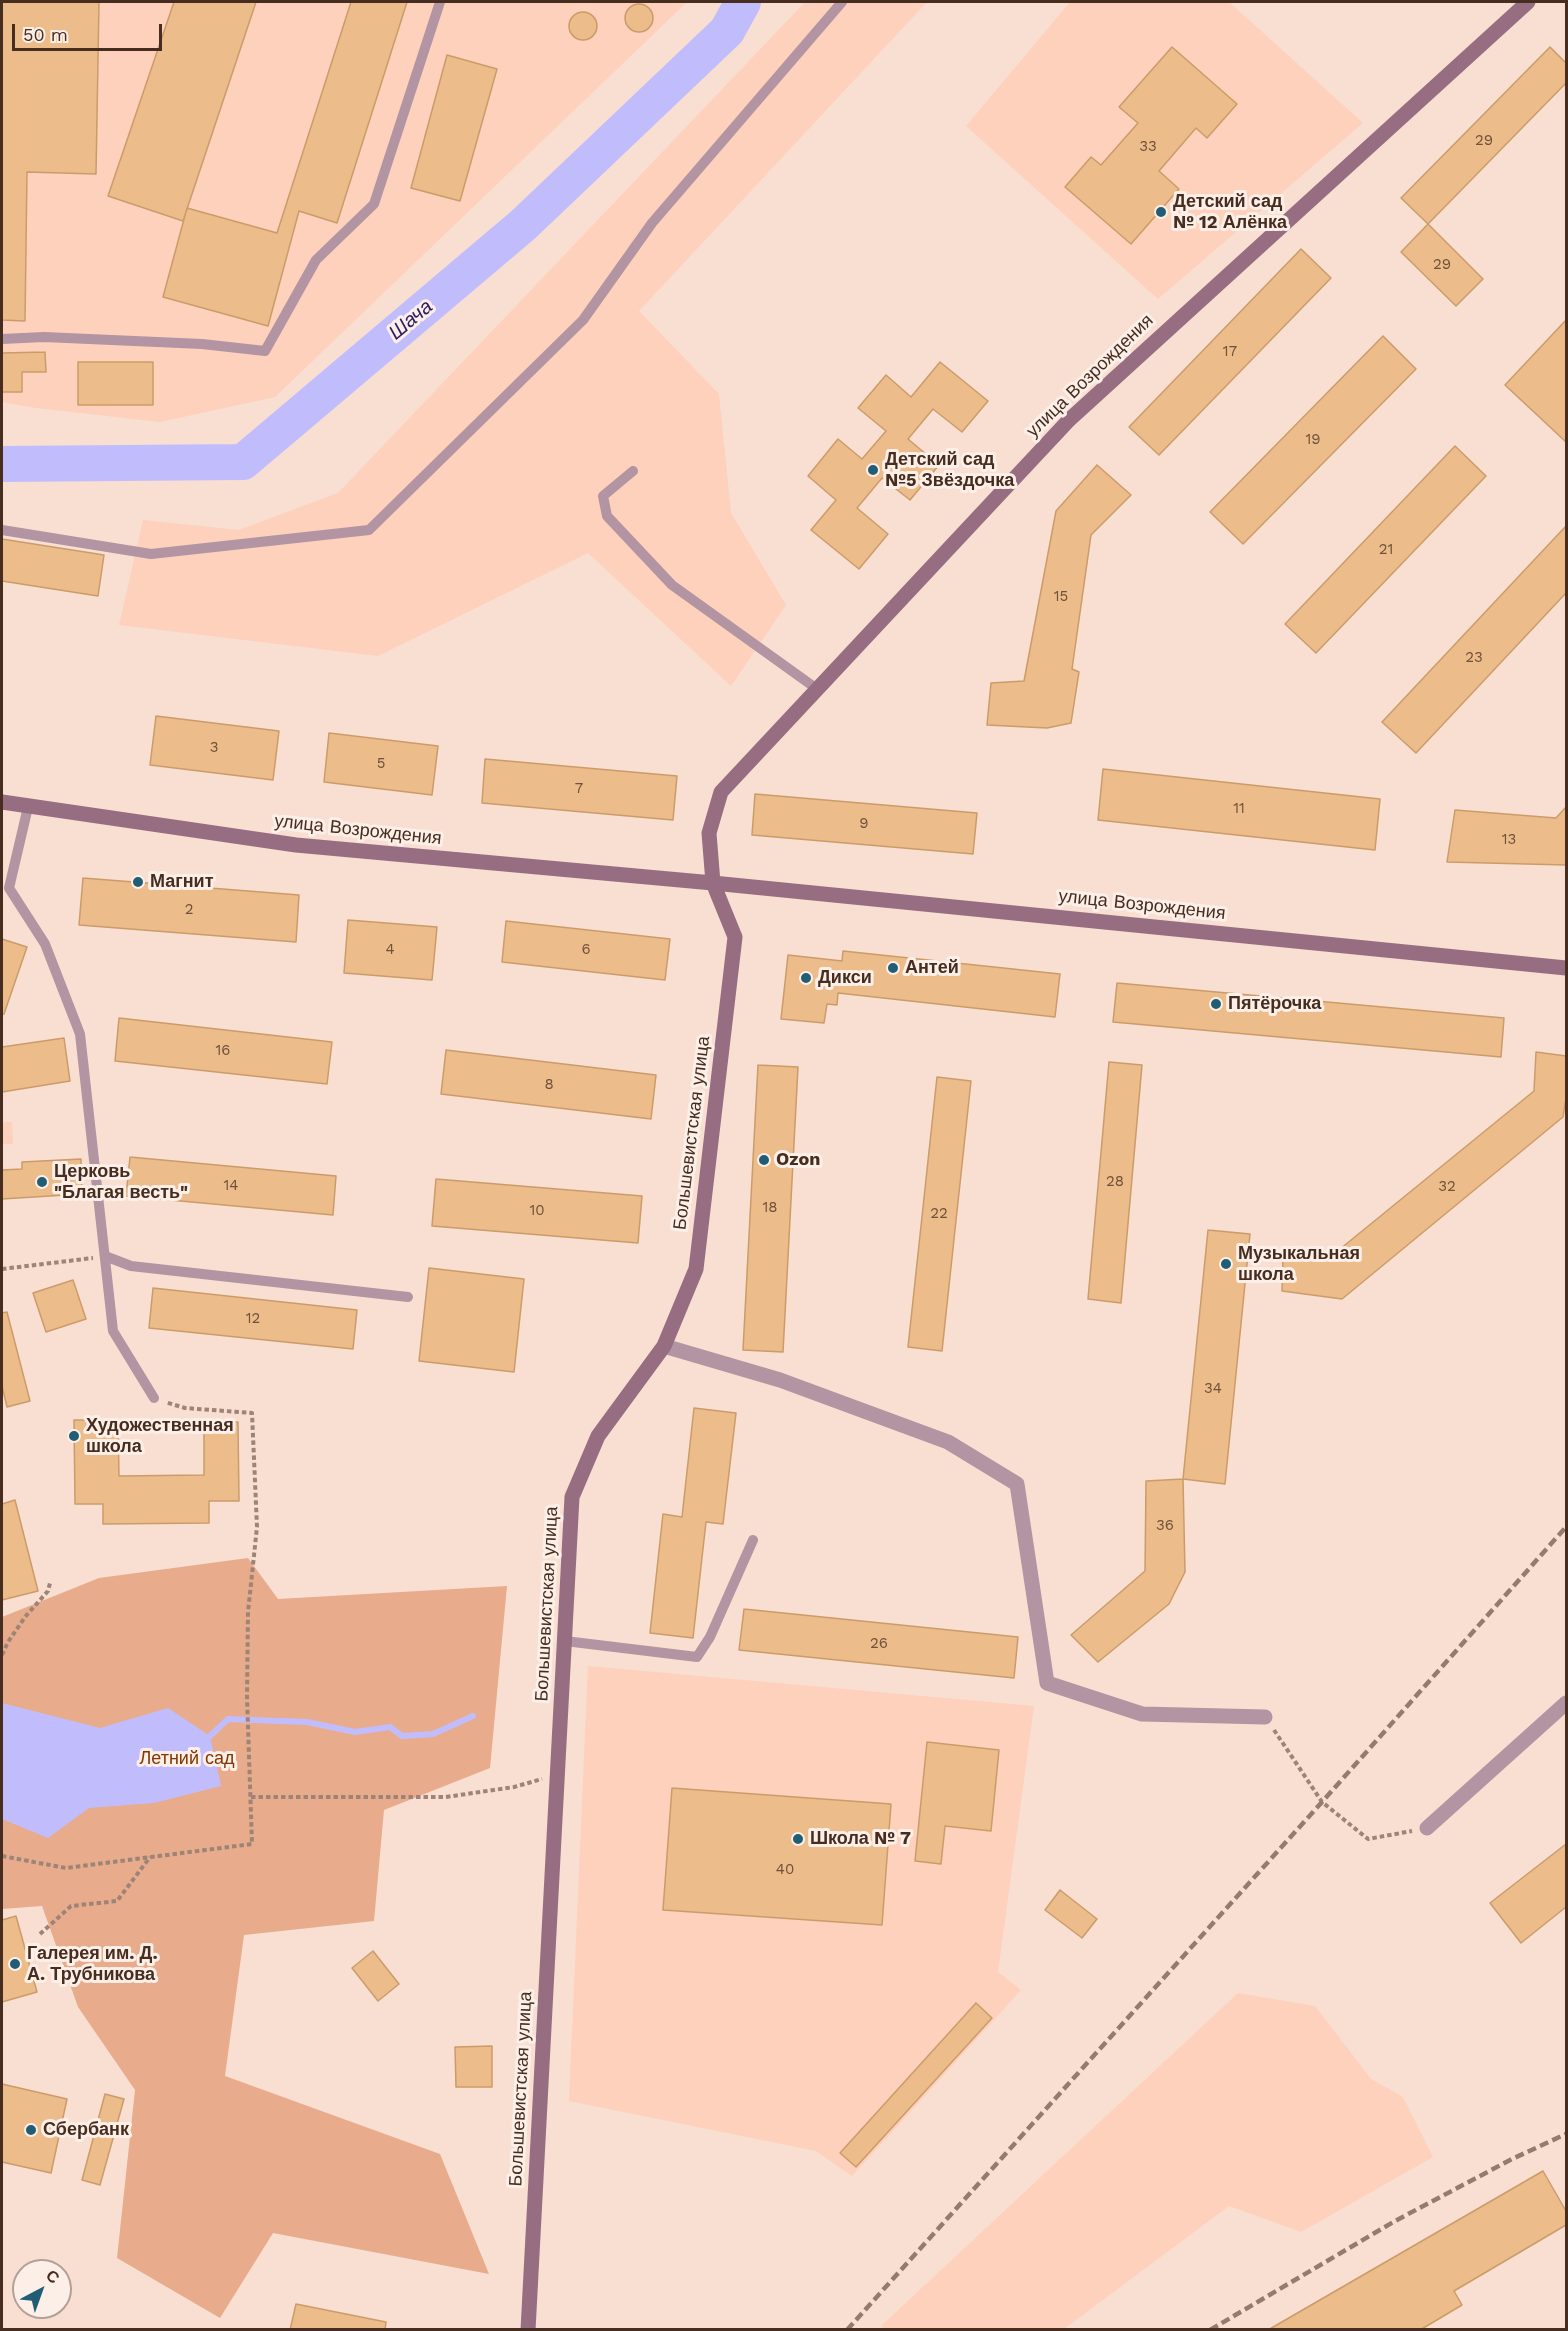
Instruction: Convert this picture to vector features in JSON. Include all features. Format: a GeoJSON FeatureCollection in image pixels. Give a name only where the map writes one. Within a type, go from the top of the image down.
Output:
{"type":"FeatureCollection","features":[{"type":"Feature","properties":{"kind":"street","name":"улица Возрождения"},"geometry":{"type":"LineString","coordinates":[[713,883],[709,833],[721,792],[1069,420],[1528,2]]}},
{"type":"Feature","properties":{"kind":"street","name":"улица Возрождения"},"geometry":{"type":"LineString","coordinates":[[2,802],[296,845],[713,883],[1566,968]]}},
{"type":"Feature","properties":{"kind":"street","name":"Большевистская улица"},"geometry":{"type":"LineString","coordinates":[[528,2330],[572,1497],[598,1436],[664,1346],[696,1269],[735,937],[713,883]]}},
{"type":"Feature","properties":{"kind":"street"},"geometry":{"type":"LineString","coordinates":[[664,1346],[780,1380],[948,1442],[1017,1485],[1047,1683],[1142,1714],[1265,1717]]}},
{"type":"Feature","properties":{"kind":"street"},"geometry":{"type":"LineString","coordinates":[[1427,1828],[1566,1703]]}},
{"type":"Feature","properties":{"kind":"lane"},"geometry":{"type":"LineString","coordinates":[[2,339],[44,337],[202,344],[265,351],[316,260],[374,204],[440,2]]}},
{"type":"Feature","properties":{"kind":"lane"},"geometry":{"type":"LineString","coordinates":[[2,530],[151,554],[369,530],[583,320],[652,223],[842,2]]}},
{"type":"Feature","properties":{"kind":"lane"},"geometry":{"type":"LineString","coordinates":[[633,471],[603,496],[607,516],[672,585],[817,689]]}},
{"type":"Feature","properties":{"kind":"lane"},"geometry":{"type":"LineString","coordinates":[[28,807],[9,888],[45,944],[80,1034],[113,1331],[154,1398]]}},
{"type":"Feature","properties":{"kind":"lane"},"geometry":{"type":"LineString","coordinates":[[105,1256],[131,1266],[408,1297]]}},
{"type":"Feature","properties":{"kind":"lane"},"geometry":{"type":"LineString","coordinates":[[564,1641],[697,1657],[710,1637],[753,1540]]}},
{"type":"Feature","properties":{"kind":"path"},"geometry":{"type":"LineString","coordinates":[[2,1269],[105,1256]]}},
{"type":"Feature","properties":{"kind":"path"},"geometry":{"type":"LineString","coordinates":[[2,1856],[66,1868],[252,1844],[247,1697],[248,1612],[257,1527],[252,1413],[185,1408],[154,1398]]}},
{"type":"Feature","properties":{"kind":"path"},"geometry":{"type":"LineString","coordinates":[[2,1655],[25,1617],[48,1591],[50,1583]]}},
{"type":"Feature","properties":{"kind":"path"},"geometry":{"type":"LineString","coordinates":[[1265,1717],[1322,1802],[1368,1839],[1427,1828]]}},
{"type":"Feature","properties":{"kind":"path"},"geometry":{"type":"LineString","coordinates":[[251,1797],[446,1797],[514,1787],[558,1775]]}},
{"type":"Feature","properties":{"kind":"path"},"geometry":{"type":"LineString","coordinates":[[40,1934],[71,1906],[117,1901],[150,1857]]}},
{"type":"Feature","properties":{"kind":"shaded area"},"geometry":{"type":"Polygon","coordinates":[[[2,2],[687,2],[275,397],[160,422],[2,402],[2,2]]]}},
{"type":"Feature","properties":{"kind":"shaded area"},"geometry":{"type":"Polygon","coordinates":[[[805,2],[927,2],[639,311],[719,394],[731,513],[786,605],[731,686],[588,553],[378,656],[119,625],[143,520],[239,530],[338,493],[805,2]]]}},
{"type":"Feature","properties":{"kind":"shaded area","name":"Детский сад № 12 Алёнка"},"geometry":{"type":"Polygon","coordinates":[[[1070,2],[1229,2],[1363,123],[1158,299],[966,126],[1070,2]]]}},
{"type":"Feature","properties":{"kind":"shaded area"},"geometry":{"type":"Polygon","coordinates":[[[2,1122],[12,1122],[13,1144],[2,1144],[2,1122]]]}},
{"type":"Feature","properties":{"kind":"shaded area","name":"Школа № 7"},"geometry":{"type":"Polygon","coordinates":[[[588,1666],[1034,1706],[998,1972],[1021,1990],[852,2176],[816,2151],[569,2101],[588,1666]]]}},
{"type":"Feature","properties":{"kind":"shaded area"},"geometry":{"type":"Polygon","coordinates":[[[2,1703],[100,1728],[168,1708],[210,1736],[221,1786],[154,1803],[89,1808],[48,1838],[2,1819],[2,1703]]]}},
{"type":"Feature","properties":{"kind":"shaded area"},"geometry":{"type":"Polygon","coordinates":[[[1238,1993],[1315,2006],[1371,2079],[1403,2097],[1433,2157],[1301,2232],[1229,2206],[1064,2329],[884,2329],[881,2326],[1238,1993]]]}},
{"type":"Feature","properties":{"kind":"green space","name":"Летний сад"},"geometry":{"type":"Polygon","coordinates":[[[248,1558],[278,1599],[507,1586],[490,1768],[384,1810],[374,1921],[244,1935],[225,2076],[440,2154],[489,2274],[273,2233],[220,2318],[117,2258],[135,2090],[78,2007],[42,1906],[2,1909],[2,1617],[99,1578],[248,1558]]]}},
{"type":"Feature","properties":{"kind":"building"},"geometry":{"type":"Polygon","coordinates":[[[2,2],[99,2],[96,174],[27,172],[25,321],[2,320],[2,2]]]}},
{"type":"Feature","properties":{"kind":"building"},"geometry":{"type":"Polygon","coordinates":[[[174,2],[256,2],[183,221],[108,196],[174,2]]]}},
{"type":"Feature","properties":{"kind":"building"},"geometry":{"type":"Polygon","coordinates":[[[351,2],[407,2],[337,223],[299,211],[268,326],[163,297],[187,208],[277,233],[351,2]]]}},
{"type":"Feature","properties":{"kind":"building"},"geometry":{"type":"Polygon","coordinates":[[[639,4],[649,8],[653,18],[649,28],[639,32],[629,28],[625,18],[629,8],[639,4]]]}},
{"type":"Feature","properties":{"kind":"building"},"geometry":{"type":"Polygon","coordinates":[[[583,12],[593,16],[597,26],[593,36],[583,40],[573,36],[569,26],[573,16],[583,12]]]}},
{"type":"Feature","properties":{"kind":"building"},"geometry":{"type":"Polygon","coordinates":[[[1172,47],[1237,104],[1207,138],[1196,128],[1159,171],[1179,189],[1131,244],[1065,187],[1091,157],[1101,165],[1138,123],[1119,107],[1172,47]]]}},
{"type":"Feature","properties":{"kind":"building"},"geometry":{"type":"Polygon","coordinates":[[[1550,47],[1566,63],[1566,83],[1428,224],[1401,198],[1550,47]]]}},
{"type":"Feature","properties":{"kind":"building"},"geometry":{"type":"Polygon","coordinates":[[[447,55],[497,69],[460,201],[411,188],[447,55]]]}},
{"type":"Feature","properties":{"kind":"building"},"geometry":{"type":"Polygon","coordinates":[[[1428,224],[1483,279],[1456,306],[1401,252],[1428,224]]]}},
{"type":"Feature","properties":{"kind":"building"},"geometry":{"type":"Polygon","coordinates":[[[1301,249],[1331,278],[1159,455],[1129,427],[1301,249]]]}},
{"type":"Feature","properties":{"kind":"building"},"geometry":{"type":"Polygon","coordinates":[[[1566,320],[1566,442],[1505,385],[1566,320]]]}},
{"type":"Feature","properties":{"kind":"building"},"geometry":{"type":"Polygon","coordinates":[[[1383,336],[1416,369],[1243,544],[1210,512],[1383,336]]]}},
{"type":"Feature","properties":{"kind":"building"},"geometry":{"type":"Polygon","coordinates":[[[45,352],[46,372],[22,372],[22,392],[2,392],[2,353],[45,352]]]}},
{"type":"Feature","properties":{"kind":"building"},"geometry":{"type":"Polygon","coordinates":[[[78,362],[153,362],[153,405],[78,405],[78,362]]]}},
{"type":"Feature","properties":{"kind":"building","name":"Детский сад №5 Звёздочка"},"geometry":{"type":"Polygon","coordinates":[[[940,362],[988,401],[962,432],[933,409],[908,439],[939,465],[910,500],[882,478],[857,508],[888,534],[859,569],[811,530],[836,500],[808,476],[838,439],[862,459],[886,431],[858,408],[886,375],[911,397],[940,362]]]}},
{"type":"Feature","properties":{"kind":"building"},"geometry":{"type":"Polygon","coordinates":[[[1455,446],[1486,476],[1316,653],[1285,624],[1455,446]]]}},
{"type":"Feature","properties":{"kind":"building"},"geometry":{"type":"Polygon","coordinates":[[[1097,465],[1131,495],[1091,535],[1072,669],[1079,672],[1071,723],[1047,728],[987,725],[991,683],[1024,681],[1056,511],[1097,465]]]}},
{"type":"Feature","properties":{"kind":"building"},"geometry":{"type":"Polygon","coordinates":[[[1566,526],[1566,593],[1416,753],[1382,722],[1566,526]]]}},
{"type":"Feature","properties":{"kind":"building"},"geometry":{"type":"Polygon","coordinates":[[[2,539],[104,555],[98,596],[2,581],[2,539]]]}},
{"type":"Feature","properties":{"kind":"building"},"geometry":{"type":"Polygon","coordinates":[[[156,716],[279,731],[273,780],[150,765],[156,716]]]}},
{"type":"Feature","properties":{"kind":"building"},"geometry":{"type":"Polygon","coordinates":[[[329,733],[438,746],[432,795],[324,782],[329,733]]]}},
{"type":"Feature","properties":{"kind":"building"},"geometry":{"type":"Polygon","coordinates":[[[485,759],[677,776],[673,820],[482,803],[485,759]]]}},
{"type":"Feature","properties":{"kind":"building"},"geometry":{"type":"Polygon","coordinates":[[[1103,769],[1380,799],[1375,850],[1098,820],[1103,769]]]}},
{"type":"Feature","properties":{"kind":"building"},"geometry":{"type":"Polygon","coordinates":[[[755,794],[977,813],[973,854],[752,835],[755,794]]]}},
{"type":"Feature","properties":{"kind":"building"},"geometry":{"type":"Polygon","coordinates":[[[1566,807],[1566,865],[1447,862],[1455,810],[1556,818],[1566,807]]]}},
{"type":"Feature","properties":{"kind":"building"},"geometry":{"type":"Polygon","coordinates":[[[83,878],[299,895],[296,942],[79,925],[83,878]]]}},
{"type":"Feature","properties":{"kind":"building"},"geometry":{"type":"Polygon","coordinates":[[[348,920],[437,927],[432,980],[344,973],[348,920]]]}},
{"type":"Feature","properties":{"kind":"building"},"geometry":{"type":"Polygon","coordinates":[[[506,921],[670,939],[665,980],[502,962],[506,921]]]}},
{"type":"Feature","properties":{"kind":"building"},"geometry":{"type":"Polygon","coordinates":[[[2,939],[27,947],[4,1014],[2,1014],[2,939]]]}},
{"type":"Feature","properties":{"kind":"building"},"geometry":{"type":"Polygon","coordinates":[[[843,951],[1060,974],[1055,1017],[838,993],[837,1005],[827,1004],[824,1023],[781,1019],[788,955],[842,961],[843,951]]]}},
{"type":"Feature","properties":{"kind":"building"},"geometry":{"type":"Polygon","coordinates":[[[1117,983],[1504,1018],[1501,1057],[1113,1022],[1117,983]]]}},
{"type":"Feature","properties":{"kind":"building"},"geometry":{"type":"Polygon","coordinates":[[[119,1018],[332,1042],[327,1084],[115,1061],[119,1018]]]}},
{"type":"Feature","properties":{"kind":"building"},"geometry":{"type":"Polygon","coordinates":[[[64,1038],[70,1081],[2,1092],[2,1047],[64,1038]]]}},
{"type":"Feature","properties":{"kind":"building"},"geometry":{"type":"Polygon","coordinates":[[[446,1050],[656,1075],[651,1119],[441,1094],[446,1050]]]}},
{"type":"Feature","properties":{"kind":"building"},"geometry":{"type":"Polygon","coordinates":[[[1536,1052],[1566,1056],[1566,1098],[1563,1117],[1342,1299],[1282,1291],[1283,1256],[1329,1258],[1534,1091],[1536,1052]]]}},
{"type":"Feature","properties":{"kind":"building"},"geometry":{"type":"Polygon","coordinates":[[[1109,1062],[1142,1065],[1121,1303],[1088,1299],[1109,1062]]]}},
{"type":"Feature","properties":{"kind":"building"},"geometry":{"type":"Polygon","coordinates":[[[758,1065],[798,1067],[783,1352],[743,1350],[758,1065]]]}},
{"type":"Feature","properties":{"kind":"building"},"geometry":{"type":"Polygon","coordinates":[[[937,1077],[971,1081],[942,1351],[908,1347],[937,1077]]]}},
{"type":"Feature","properties":{"kind":"building"},"geometry":{"type":"Polygon","coordinates":[[[130,1157],[336,1176],[333,1215],[126,1196],[130,1157]]]}},
{"type":"Feature","properties":{"kind":"building","name":"Церковь \"Благая весть\""},"geometry":{"type":"Polygon","coordinates":[[[81,1159],[82,1194],[2,1199],[2,1170],[22,1169],[22,1162],[81,1159]]]}},
{"type":"Feature","properties":{"kind":"building"},"geometry":{"type":"Polygon","coordinates":[[[436,1179],[642,1196],[638,1243],[432,1226],[436,1179]]]}},
{"type":"Feature","properties":{"kind":"building"},"geometry":{"type":"Polygon","coordinates":[[[1208,1230],[1250,1234],[1225,1484],[1183,1479],[1208,1230]]]}},
{"type":"Feature","properties":{"kind":"building"},"geometry":{"type":"Polygon","coordinates":[[[429,1268],[524,1279],[514,1372],[419,1361],[429,1268]]]}},
{"type":"Feature","properties":{"kind":"building"},"geometry":{"type":"Polygon","coordinates":[[[73,1280],[86,1319],[46,1332],[33,1293],[73,1280]]]}},
{"type":"Feature","properties":{"kind":"building"},"geometry":{"type":"Polygon","coordinates":[[[153,1288],[357,1310],[353,1349],[149,1328],[153,1288]]]}},
{"type":"Feature","properties":{"kind":"building"},"geometry":{"type":"Polygon","coordinates":[[[7,1312],[30,1401],[7,1407],[2,1386],[2,1313],[7,1312]]]}},
{"type":"Feature","properties":{"kind":"building"},"geometry":{"type":"Polygon","coordinates":[[[694,1408],[736,1413],[723,1524],[706,1522],[693,1638],[650,1633],[663,1514],[682,1517],[694,1408]]]}},
{"type":"Feature","properties":{"kind":"building"},"geometry":{"type":"Polygon","coordinates":[[[74,1420],[118,1420],[119,1476],[204,1475],[204,1422],[238,1422],[239,1501],[209,1501],[209,1523],[103,1524],[103,1504],[75,1504],[74,1420]]]}},
{"type":"Feature","properties":{"kind":"building"},"geometry":{"type":"Polygon","coordinates":[[[1183,1479],[1185,1572],[1169,1604],[1098,1662],[1071,1635],[1145,1571],[1146,1481],[1183,1479]]]}},
{"type":"Feature","properties":{"kind":"building"},"geometry":{"type":"Polygon","coordinates":[[[15,1500],[38,1591],[2,1600],[2,1504],[15,1500]]]}},
{"type":"Feature","properties":{"kind":"building"},"geometry":{"type":"Polygon","coordinates":[[[744,1609],[1018,1637],[1014,1678],[739,1650],[744,1609]]]}},
{"type":"Feature","properties":{"kind":"building"},"geometry":{"type":"Polygon","coordinates":[[[927,1742],[999,1750],[991,1831],[945,1826],[941,1864],[915,1861],[927,1742]]]}},
{"type":"Feature","properties":{"kind":"building"},"geometry":{"type":"Polygon","coordinates":[[[672,1788],[891,1804],[882,1925],[663,1910],[672,1788]]]}},
{"type":"Feature","properties":{"kind":"building"},"geometry":{"type":"Polygon","coordinates":[[[1566,1844],[1566,1907],[1521,1943],[1490,1903],[1566,1844]]]}},
{"type":"Feature","properties":{"kind":"building"},"geometry":{"type":"Polygon","coordinates":[[[1060,1890],[1097,1919],[1082,1938],[1045,1910],[1060,1890]]]}},
{"type":"Feature","properties":{"kind":"building","name":"Галерея им. Д. А. Трубникова"},"geometry":{"type":"Polygon","coordinates":[[[16,1916],[37,1992],[2,2002],[2,1920],[16,1916]]]}},
{"type":"Feature","properties":{"kind":"building"},"geometry":{"type":"Polygon","coordinates":[[[373,1951],[399,1984],[378,2001],[352,1968],[373,1951]]]}},
{"type":"Feature","properties":{"kind":"building"},"geometry":{"type":"Polygon","coordinates":[[[976,2003],[992,2018],[856,2167],[840,2153],[976,2003]]]}},
{"type":"Feature","properties":{"kind":"building"},"geometry":{"type":"Polygon","coordinates":[[[492,2046],[492,2087],[456,2087],[455,2047],[492,2046]]]}},
{"type":"Feature","properties":{"kind":"building","name":"Сбербанк"},"geometry":{"type":"Polygon","coordinates":[[[2,2084],[67,2099],[51,2173],[2,2162],[2,2084]]]}},
{"type":"Feature","properties":{"kind":"building"},"geometry":{"type":"Polygon","coordinates":[[[105,2094],[124,2099],[100,2185],[82,2180],[105,2094]]]}},
{"type":"Feature","properties":{"kind":"building"},"geometry":{"type":"Polygon","coordinates":[[[1543,2171],[1566,2211],[1566,2225],[1454,2291],[1462,2305],[1420,2330],[1268,2330],[1543,2171]]]}},
{"type":"Feature","properties":{"kind":"building"},"geometry":{"type":"Polygon","coordinates":[[[296,2304],[386,2322],[385,2330],[290,2330],[296,2304]]]}},
{"type":"Feature","properties":{"kind":"waterway","name":"Шача"},"geometry":{"type":"LineString","coordinates":[[2,464],[243,462],[523,225],[727,31],[743,2]]}},
{"type":"Feature","properties":{"kind":"waterway"},"geometry":{"type":"LineString","coordinates":[[210,1736],[228,1719],[307,1722],[355,1732],[390,1727],[402,1736],[433,1734],[473,1716]]}},
{"type":"Feature","properties":{"kind":"railway"},"geometry":{"type":"LineString","coordinates":[[847,2330],[1566,1527]]}},
{"type":"Feature","properties":{"kind":"railway"},"geometry":{"type":"LineString","coordinates":[[1210,2330],[1395,2221],[1512,2159],[1566,2134]]}},
{"type":"Feature","properties":{"kind":"place","name":"Детский сад № 12 Алёнка"},"geometry":{"type":"Point","coordinates":[1161,212]}},
{"type":"Feature","properties":{"kind":"place","name":"Детский сад №5 Звёздочка"},"geometry":{"type":"Point","coordinates":[873,470]}},
{"type":"Feature","properties":{"kind":"place","name":"Магнит"},"geometry":{"type":"Point","coordinates":[138,882]}},
{"type":"Feature","properties":{"kind":"place","name":"Антей"},"geometry":{"type":"Point","coordinates":[893,968]}},
{"type":"Feature","properties":{"kind":"place","name":"Дикси"},"geometry":{"type":"Point","coordinates":[806,978]}},
{"type":"Feature","properties":{"kind":"place","name":"Пятёрочка"},"geometry":{"type":"Point","coordinates":[1216,1004]}},
{"type":"Feature","properties":{"kind":"place","name":"Ozon"},"geometry":{"type":"Point","coordinates":[764,1160]}},
{"type":"Feature","properties":{"kind":"place","name":"Церковь \"Благая весть\""},"geometry":{"type":"Point","coordinates":[42,1182]}},
{"type":"Feature","properties":{"kind":"place","name":"Музыкальная школа"},"geometry":{"type":"Point","coordinates":[1226,1264]}},
{"type":"Feature","properties":{"kind":"place","name":"Художественная школа"},"geometry":{"type":"Point","coordinates":[74,1436]}},
{"type":"Feature","properties":{"kind":"place","name":"Школа № 7"},"geometry":{"type":"Point","coordinates":[798,1839]}},
{"type":"Feature","properties":{"kind":"place","name":"Галерея им. Д. А. Трубникова"},"geometry":{"type":"Point","coordinates":[15,1964]}},
{"type":"Feature","properties":{"kind":"place","name":"Сбербанк"},"geometry":{"type":"Point","coordinates":[31,2130]}}]}
